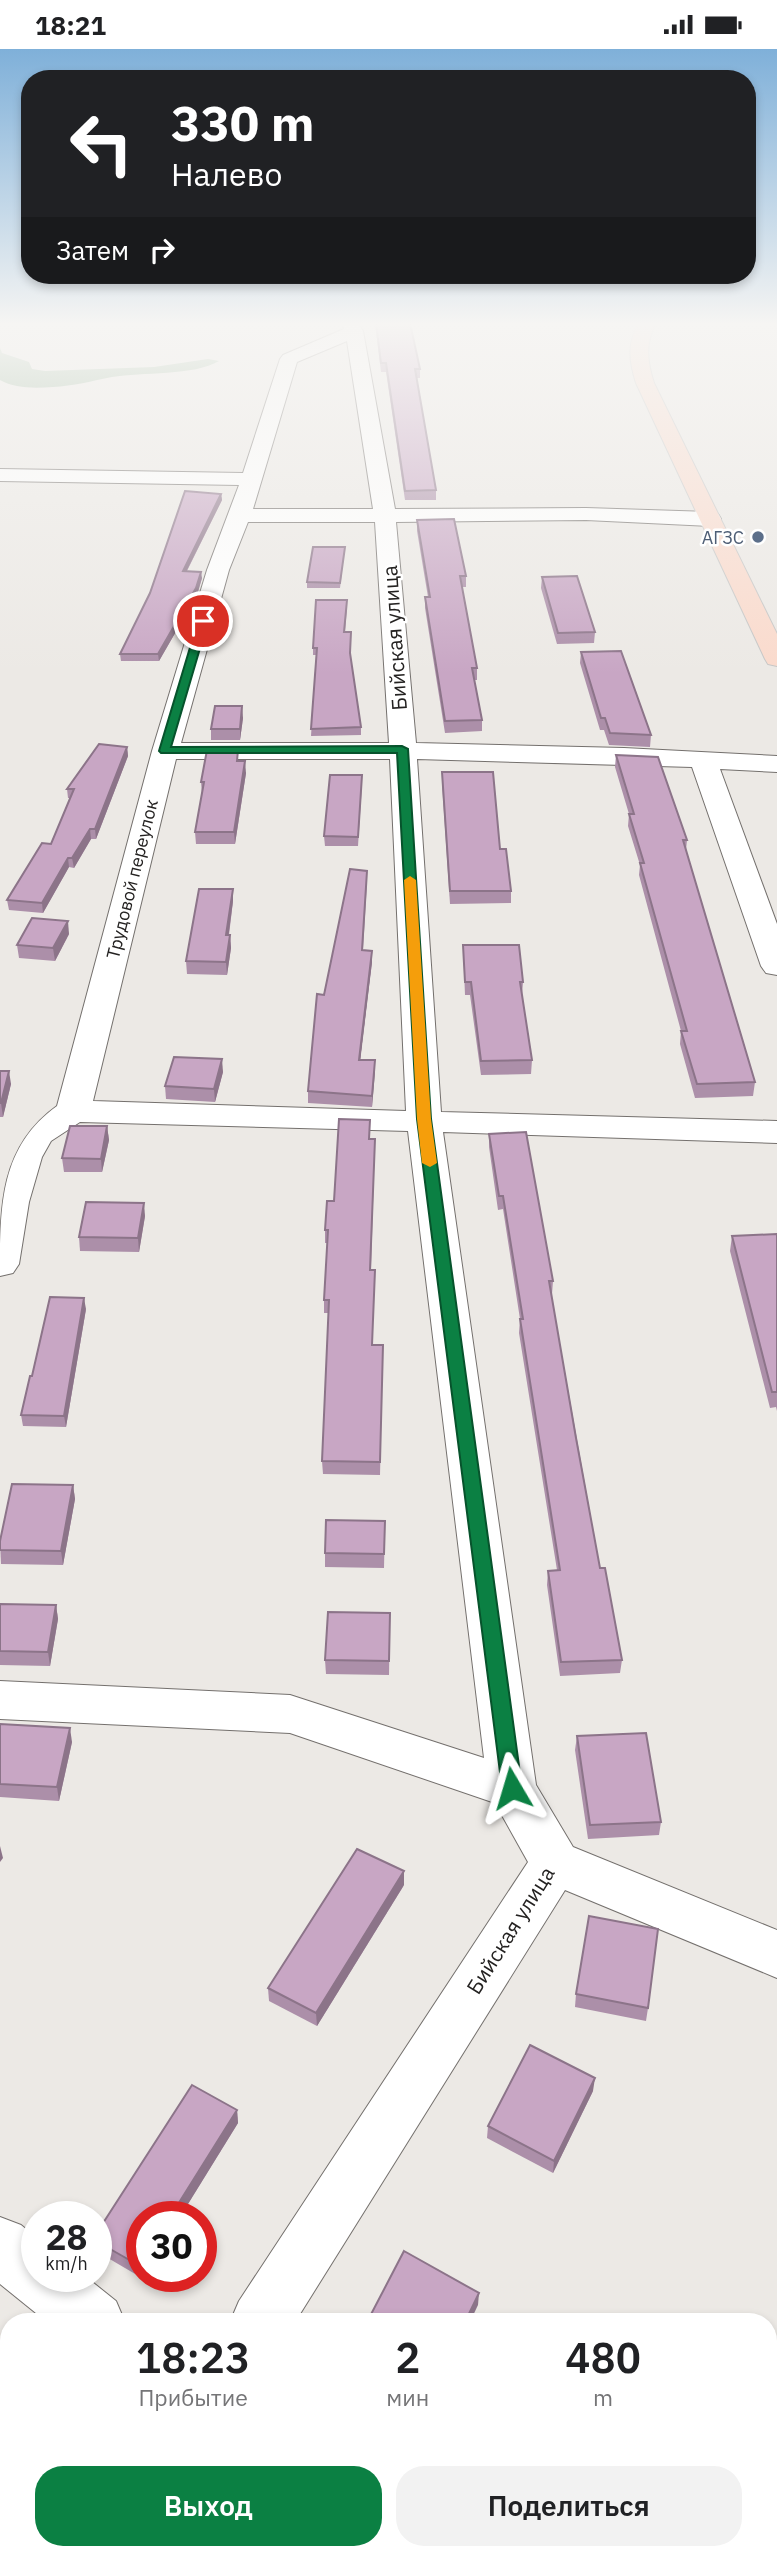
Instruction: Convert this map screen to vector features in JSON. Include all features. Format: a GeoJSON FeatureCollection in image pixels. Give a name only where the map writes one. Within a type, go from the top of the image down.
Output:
{"type":"FeatureCollection","features":[{"type":"Feature","properties":{"kind":"main road"},"geometry":{"type":"LineString","coordinates":[[674,440],[777,659]]}},
{"type":"Feature","properties":{"kind":"street","name":"Трудовой переулок"},"geometry":{"type":"LineString","coordinates":[[73,1111],[165,751],[218,570],[240,516],[263,440]]}},
{"type":"Feature","properties":{"kind":"street","name":"Бийская улица"},"geometry":{"type":"LineString","coordinates":[[266,2313],[555,1863],[512,1788],[424,1119],[402,749],[384,516],[371,440]]}},
{"type":"Feature","properties":{"kind":"street"},"geometry":{"type":"LineString","coordinates":[[0,496],[6,474],[251,479]]}},
{"type":"Feature","properties":{"kind":"street"},"geometry":{"type":"LineString","coordinates":[[240,516],[586,514],[710,519]]}},
{"type":"Feature","properties":{"kind":"street"},"geometry":{"type":"LineString","coordinates":[[165,751],[402,749],[777,764]]}},
{"type":"Feature","properties":{"kind":"street"},"geometry":{"type":"LineString","coordinates":[[703,759],[777,966]]}},
{"type":"Feature","properties":{"kind":"street"},"geometry":{"type":"LineString","coordinates":[[0,1264],[4,1206],[32,1143],[51,1125],[73,1111],[424,1119],[777,1132]]}},
{"type":"Feature","properties":{"kind":"street"},"geometry":{"type":"LineString","coordinates":[[0,1700],[290,1714],[512,1788]]}},
{"type":"Feature","properties":{"kind":"street"},"geometry":{"type":"LineString","coordinates":[[555,1863],[777,1954]]}},
{"type":"Feature","properties":{"kind":"street"},"geometry":{"type":"LineString","coordinates":[[0,2246],[21,2263]]}},
{"type":"Feature","properties":{"kind":"street"},"geometry":{"type":"LineString","coordinates":[[57,2292],[84,2313]]}},
{"type":"Feature","properties":{"kind":"building"},"geometry":{"type":"Polygon","coordinates":[[[397,440],[427,440],[436,490],[405,491],[397,440]]]}},
{"type":"Feature","properties":{"kind":"building"},"geometry":{"type":"Polygon","coordinates":[[[185,491],[221,494],[183,571],[201,572],[196,588],[158,654],[120,654],[150,593],[185,491]]]}},
{"type":"Feature","properties":{"kind":"building"},"geometry":{"type":"Polygon","coordinates":[[[454,519],[466,576],[460,576],[477,668],[472,668],[482,720],[445,721],[425,597],[430,597],[417,520],[454,519]]]}},
{"type":"Feature","properties":{"kind":"building"},"geometry":{"type":"Polygon","coordinates":[[[313,547],[345,547],[340,583],[307,582],[313,547]]]}},
{"type":"Feature","properties":{"kind":"building"},"geometry":{"type":"Polygon","coordinates":[[[577,576],[595,632],[558,633],[542,577],[577,576]]]}},
{"type":"Feature","properties":{"kind":"building"},"geometry":{"type":"Polygon","coordinates":[[[316,600],[347,600],[344,632],[351,632],[350,653],[361,727],[311,729],[317,648],[313,648],[316,600]]]}},
{"type":"Feature","properties":{"kind":"building"},"geometry":{"type":"Polygon","coordinates":[[[621,651],[651,735],[610,733],[605,718],[601,718],[581,652],[621,651]]]}},
{"type":"Feature","properties":{"kind":"building"},"geometry":{"type":"Polygon","coordinates":[[[215,706],[242,706],[240,729],[211,729],[215,706]]]}},
{"type":"Feature","properties":{"kind":"building"},"geometry":{"type":"Polygon","coordinates":[[[99,744],[127,747],[95,829],[90,829],[72,858],[68,858],[42,903],[7,900],[42,843],[51,844],[74,789],[67,789],[99,744]]]}},
{"type":"Feature","properties":{"kind":"building"},"geometry":{"type":"Polygon","coordinates":[[[207,750],[238,750],[237,761],[245,761],[234,832],[195,832],[207,750]]]}},
{"type":"Feature","properties":{"kind":"building"},"geometry":{"type":"Polygon","coordinates":[[[616,755],[658,757],[687,840],[683,840],[755,1082],[697,1084],[681,1031],[687,1031],[640,863],[644,863],[629,814],[634,814],[616,755]]]}},
{"type":"Feature","properties":{"kind":"building"},"geometry":{"type":"Polygon","coordinates":[[[442,772],[493,772],[500,849],[506,849],[511,891],[450,891],[442,772]]]}},
{"type":"Feature","properties":{"kind":"building"},"geometry":{"type":"Polygon","coordinates":[[[330,775],[362,775],[358,837],[324,836],[330,775]]]}},
{"type":"Feature","properties":{"kind":"building"},"geometry":{"type":"Polygon","coordinates":[[[350,869],[367,871],[362,950],[372,951],[359,1060],[375,1060],[372,1096],[308,1091],[317,994],[324,995],[350,869]]]}},
{"type":"Feature","properties":{"kind":"building"},"geometry":{"type":"Polygon","coordinates":[[[199,889],[233,889],[226,935],[230,935],[226,962],[186,961],[199,889]]]}},
{"type":"Feature","properties":{"kind":"building"},"geometry":{"type":"Polygon","coordinates":[[[32,918],[68,921],[53,948],[17,945],[32,918]]]}},
{"type":"Feature","properties":{"kind":"building"},"geometry":{"type":"Polygon","coordinates":[[[463,945],[519,945],[523,982],[520,982],[532,1060],[481,1061],[471,982],[465,982],[463,945]]]}},
{"type":"Feature","properties":{"kind":"building"},"geometry":{"type":"Polygon","coordinates":[[[174,1057],[222,1059],[214,1089],[165,1086],[174,1057]]]}},
{"type":"Feature","properties":{"kind":"building"},"geometry":{"type":"Polygon","coordinates":[[[0,1071],[9,1071],[1,1103],[0,1103],[0,1071]]]}},
{"type":"Feature","properties":{"kind":"building"},"geometry":{"type":"Polygon","coordinates":[[[339,1119],[370,1120],[369,1139],[375,1139],[370,1270],[375,1270],[372,1345],[383,1345],[380,1462],[322,1461],[329,1300],[324,1300],[328,1230],[325,1230],[327,1201],[334,1201],[339,1119]]]}},
{"type":"Feature","properties":{"kind":"building"},"geometry":{"type":"Polygon","coordinates":[[[70,1126],[107,1126],[101,1159],[62,1158],[70,1126]]]}},
{"type":"Feature","properties":{"kind":"building"},"geometry":{"type":"Polygon","coordinates":[[[526,1132],[553,1281],[549,1281],[576,1438],[600,1568],[605,1568],[622,1660],[561,1662],[548,1571],[560,1570],[503,1196],[499,1196],[489,1134],[526,1132]]]}},
{"type":"Feature","properties":{"kind":"building"},"geometry":{"type":"Polygon","coordinates":[[[86,1202],[144,1203],[138,1238],[79,1237],[86,1202]]]}},
{"type":"Feature","properties":{"kind":"building"},"geometry":{"type":"Polygon","coordinates":[[[777,1234],[777,1392],[772,1392],[732,1236],[777,1234]]]}},
{"type":"Feature","properties":{"kind":"building"},"geometry":{"type":"Polygon","coordinates":[[[50,1297],[84,1298],[64,1416],[21,1415],[32,1376],[50,1297]]]}},
{"type":"Feature","properties":{"kind":"building"},"geometry":{"type":"Polygon","coordinates":[[[12,1484],[73,1485],[61,1551],[0,1550],[12,1484]]]}},
{"type":"Feature","properties":{"kind":"building"},"geometry":{"type":"Polygon","coordinates":[[[326,1520],[385,1521],[384,1554],[325,1553],[326,1520]]]}},
{"type":"Feature","properties":{"kind":"building"},"geometry":{"type":"Polygon","coordinates":[[[0,1604],[56,1605],[48,1652],[0,1651],[0,1604]]]}},
{"type":"Feature","properties":{"kind":"building"},"geometry":{"type":"Polygon","coordinates":[[[328,1612],[390,1613],[389,1661],[325,1660],[328,1612]]]}},
{"type":"Feature","properties":{"kind":"building"},"geometry":{"type":"Polygon","coordinates":[[[0,1724],[70,1728],[57,1787],[0,1784],[0,1724]]]}},
{"type":"Feature","properties":{"kind":"building"},"geometry":{"type":"Polygon","coordinates":[[[646,1733],[661,1822],[590,1825],[577,1736],[646,1733]]]}},
{"type":"Feature","properties":{"kind":"building"},"geometry":{"type":"Polygon","coordinates":[[[357,1849],[404,1871],[316,2013],[268,1988],[357,1849]]]}},
{"type":"Feature","properties":{"kind":"building"},"geometry":{"type":"Polygon","coordinates":[[[589,1916],[658,1929],[648,2008],[576,1994],[589,1916]]]}},
{"type":"Feature","properties":{"kind":"building"},"geometry":{"type":"Polygon","coordinates":[[[530,2045],[595,2078],[554,2161],[488,2126],[530,2045]]]}},
{"type":"Feature","properties":{"kind":"building"},"geometry":{"type":"Polygon","coordinates":[[[192,2085],[237,2110],[180,2201],[126,2201],[126,2258],[112,2250],[112,2209],[192,2085]]]}},
{"type":"Feature","properties":{"kind":"building"},"geometry":{"type":"Polygon","coordinates":[[[404,2251],[479,2293],[469,2313],[372,2313],[404,2251]]]}},
{"type":"Feature","properties":{"kind":"slow traffic"},"geometry":{"type":"LineString","coordinates":[[410,880],[424,1119],[430,1163]]}},
{"type":"Feature","properties":{"kind":"place","name":"АГЗС"},"geometry":{"type":"Point","coordinates":[758,537]}},
{"type":"Feature","properties":{"kind":"route"},"geometry":{"type":"LineString","coordinates":[[203,621],[165,751],[402,749],[424,1119],[512,1788]]}}]}
